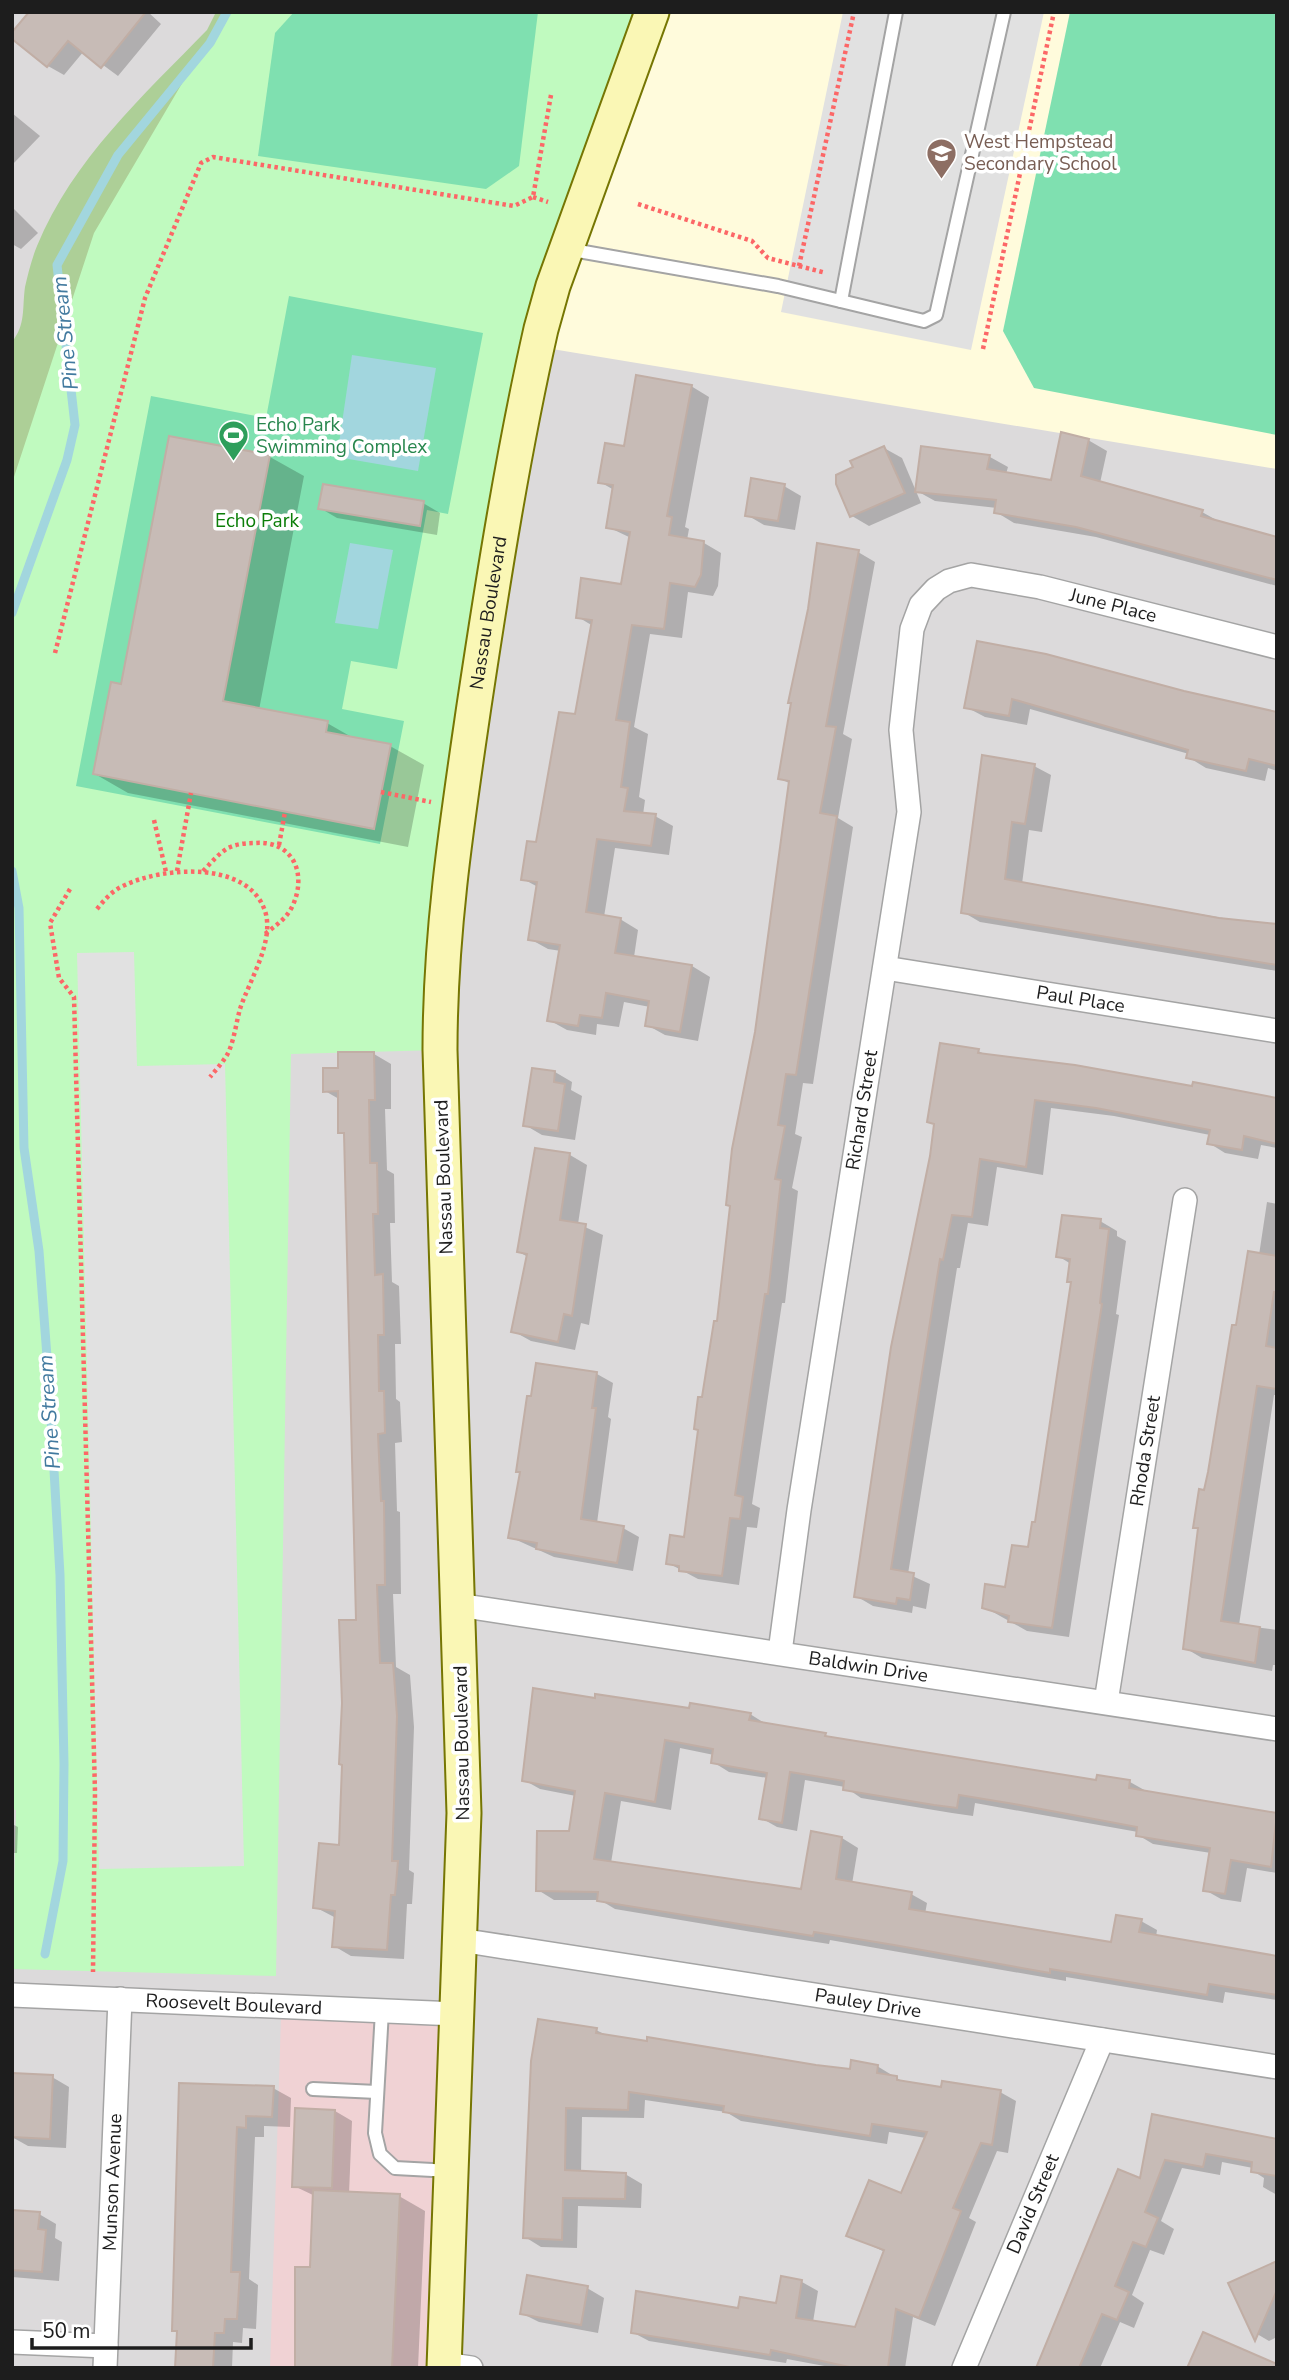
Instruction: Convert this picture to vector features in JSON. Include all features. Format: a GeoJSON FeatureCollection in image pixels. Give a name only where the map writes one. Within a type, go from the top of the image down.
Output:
{"type":"FeatureCollection","features":[{"type":"Feature","properties":{"kind":"main road","name":"Nassau Boulevard"},"geometry":{"type":"LineString","coordinates":[[453,2366],[451,2171],[464,1813],[440,1063],[440,972],[447,894],[489,609],[533,363],[566,249],[652,12]]}},
{"type":"Feature","properties":{"kind":"street","name":"June Place"},"geometry":{"type":"LineString","coordinates":[[949,581],[971,575],[1040,587],[1277,647]]}},
{"type":"Feature","properties":{"kind":"street","name":"Richard Street"},"geometry":{"type":"LineString","coordinates":[[780,1652],[799,1510],[909,812],[901,730],[912,629],[921,605],[936,589],[949,581]]}},
{"type":"Feature","properties":{"kind":"street","name":"Paul Place"},"geometry":{"type":"LineString","coordinates":[[885,968],[1277,1031]]}},
{"type":"Feature","properties":{"kind":"street","name":"Rhoda Street"},"geometry":{"type":"LineString","coordinates":[[1106,1702],[1185,1200]]}},
{"type":"Feature","properties":{"kind":"street","name":"Baldwin Drive"},"geometry":{"type":"LineString","coordinates":[[458,1605],[1277,1729]]}},
{"type":"Feature","properties":{"kind":"street","name":"Pauley Drive"},"geometry":{"type":"LineString","coordinates":[[460,1940],[1277,2067]]}},
{"type":"Feature","properties":{"kind":"street","name":"Roosevelt Boulevard"},"geometry":{"type":"LineString","coordinates":[[12,1995],[456,2014]]}},
{"type":"Feature","properties":{"kind":"street","name":"Munson Avenue"},"geometry":{"type":"LineString","coordinates":[[106,2357],[120,1999]]}},
{"type":"Feature","properties":{"kind":"street","name":"David Street"},"geometry":{"type":"LineString","coordinates":[[964,2368],[1102,2039]]}},
{"type":"Feature","properties":{"kind":"street"},"geometry":{"type":"LineString","coordinates":[[12,2342],[106,2357]]}},
{"type":"Feature","properties":{"kind":"lane"},"geometry":{"type":"LineString","coordinates":[[841,301],[896,12]]}},
{"type":"Feature","properties":{"kind":"lane"},"geometry":{"type":"LineString","coordinates":[[566,249],[778,286],[924,321],[936,315],[1004,12]]}},
{"type":"Feature","properties":{"kind":"lane"},"geometry":{"type":"LineString","coordinates":[[382,2011],[375,2133],[380,2154],[395,2168],[451,2171]]}},
{"type":"Feature","properties":{"kind":"lane"},"geometry":{"type":"LineString","coordinates":[[313,2089],[377,2092]]}},
{"type":"Feature","properties":{"kind":"path"},"geometry":{"type":"LineString","coordinates":[[799,266],[854,12]]}},
{"type":"Feature","properties":{"kind":"path"},"geometry":{"type":"LineString","coordinates":[[983,349],[1054,12]]}},
{"type":"Feature","properties":{"kind":"path"},"geometry":{"type":"LineString","coordinates":[[533,197],[551,96]]}},
{"type":"Feature","properties":{"kind":"path"},"geometry":{"type":"LineString","coordinates":[[55,653],[145,298],[201,163],[213,158],[514,206],[533,197],[548,202]]}},
{"type":"Feature","properties":{"kind":"path"},"geometry":{"type":"LineString","coordinates":[[638,204],[752,241],[768,258],[846,278]]}},
{"type":"Feature","properties":{"kind":"path"},"geometry":{"type":"LineString","coordinates":[[381,792],[431,802]]}},
{"type":"Feature","properties":{"kind":"path"},"geometry":{"type":"LineString","coordinates":[[177,871],[191,793]]}},
{"type":"Feature","properties":{"kind":"path"},"geometry":{"type":"LineString","coordinates":[[279,845],[285,812]]}},
{"type":"Feature","properties":{"kind":"path"},"geometry":{"type":"LineString","coordinates":[[154,820],[166,873]]}},
{"type":"Feature","properties":{"kind":"path"},"geometry":{"type":"LineString","coordinates":[[203,872],[230,847],[260,842],[279,845],[291,856],[297,888],[292,906],[283,920],[265,934]]}},
{"type":"Feature","properties":{"kind":"path"},"geometry":{"type":"LineString","coordinates":[[97,909],[109,894],[125,885],[177,871],[203,872],[241,884],[258,898],[267,918],[265,934],[228,1054],[210,1077]]}},
{"type":"Feature","properties":{"kind":"path"},"geometry":{"type":"LineString","coordinates":[[70,889],[50,923],[59,978],[74,996],[94,1792],[93,1972]]}},
{"type":"Feature","properties":{"kind":"shaded area"},"geometry":{"type":"Polygon","coordinates":[[[12,12],[1277,12],[1277,2368],[12,2368],[12,12]]]}},
{"type":"Feature","properties":{"kind":"shaded area","name":"West Hempstead Secondary School"},"geometry":{"type":"Polygon","coordinates":[[[664,12],[1277,12],[1277,469],[546,348],[664,12]]]}},
{"type":"Feature","properties":{"kind":"shaded area"},"geometry":{"type":"Polygon","coordinates":[[[843,12],[1044,12],[971,350],[781,312],[843,12]]]}},
{"type":"Feature","properties":{"kind":"shaded area"},"geometry":{"type":"Polygon","coordinates":[[[134,952],[137,1066],[225,1064],[244,1866],[99,1869],[77,953],[134,952]]]}},
{"type":"Feature","properties":{"kind":"shaded area"},"geometry":{"type":"Polygon","coordinates":[[[281,2016],[450,2020],[437,2368],[270,2368],[281,2016]]]}},
{"type":"Feature","properties":{"kind":"green space"},"geometry":{"type":"Polygon","coordinates":[[[216,12],[261,12],[12,1116],[12,342],[21,322],[30,266],[52,214],[111,130],[207,30],[216,12]]]}},
{"type":"Feature","properties":{"kind":"green space","name":"Echo Park"},"geometry":{"type":"Polygon","coordinates":[[[224,12],[653,12],[541,329],[440,1050],[291,1054],[276,1976],[12,1969],[16,1810],[12,1809],[12,483],[94,233],[224,12]]]}},
{"type":"Feature","properties":{"kind":"green space"},"geometry":{"type":"Polygon","coordinates":[[[294,12],[538,12],[519,166],[486,189],[258,156],[275,33],[294,12]]]}},
{"type":"Feature","properties":{"kind":"green space"},"geometry":{"type":"Polygon","coordinates":[[[1070,12],[1277,12],[1277,435],[1034,388],[1003,331],[1070,12]]]}},
{"type":"Feature","properties":{"kind":"green space"},"geometry":{"type":"Polygon","coordinates":[[[289,296],[483,333],[448,514],[427,510],[397,669],[351,661],[342,709],[404,721],[380,844],[76,786],[151,396],[266,418],[289,296]]]}},
{"type":"Feature","properties":{"kind":"water"},"geometry":{"type":"Polygon","coordinates":[[[352,355],[436,368],[418,471],[337,457],[352,355]]]}},
{"type":"Feature","properties":{"kind":"water"},"geometry":{"type":"Polygon","coordinates":[[[350,543],[393,550],[378,629],[335,623],[350,543]]]}},
{"type":"Feature","properties":{"kind":"building"},"geometry":{"type":"Polygon","coordinates":[[[29,12],[146,12],[101,68],[68,41],[47,67],[12,39],[12,32],[29,12]]]}},
{"type":"Feature","properties":{"kind":"building"},"geometry":{"type":"Polygon","coordinates":[[[636,375],[692,385],[667,516],[672,517],[669,535],[704,541],[701,575],[695,587],[670,583],[664,629],[632,625],[616,720],[630,722],[621,787],[628,788],[624,811],[656,814],[651,846],[597,839],[586,912],[621,918],[615,953],[692,965],[680,1032],[645,1026],[649,1001],[606,993],[602,1018],[580,1015],[578,1026],[547,1021],[560,945],[528,940],[537,882],[521,880],[527,841],[536,842],[559,712],[575,714],[592,620],[576,618],[581,578],[621,584],[630,532],[606,528],[613,485],[598,483],[605,443],[624,446],[636,375]]]}},
{"type":"Feature","properties":{"kind":"building"},"geometry":{"type":"Polygon","coordinates":[[[1061,432],[1089,439],[1081,476],[1203,510],[1201,516],[1277,537],[1277,580],[1076,527],[994,513],[996,500],[915,492],[921,446],[990,455],[987,469],[1051,480],[1061,432]]]}},
{"type":"Feature","properties":{"kind":"building"},"geometry":{"type":"Polygon","coordinates":[[[169,436],[270,455],[223,701],[328,721],[326,732],[391,744],[374,829],[93,774],[111,682],[121,684],[169,436]]]}},
{"type":"Feature","properties":{"kind":"building"},"geometry":{"type":"Polygon","coordinates":[[[884,446],[905,493],[850,517],[836,484],[836,475],[853,467],[850,461],[884,446]]]}},
{"type":"Feature","properties":{"kind":"building"},"geometry":{"type":"Polygon","coordinates":[[[751,478],[785,484],[778,521],[745,516],[751,478]]]}},
{"type":"Feature","properties":{"kind":"building"},"geometry":{"type":"Polygon","coordinates":[[[323,484],[424,501],[420,526],[318,509],[323,484]]]}},
{"type":"Feature","properties":{"kind":"building"},"geometry":{"type":"Polygon","coordinates":[[[817,543],[859,550],[826,726],[836,727],[820,813],[837,816],[796,1075],[786,1074],[778,1125],[785,1126],[775,1179],[781,1180],[768,1294],[765,1294],[735,1495],[743,1497],[740,1519],[730,1518],[722,1576],[679,1571],[679,1566],[666,1564],[670,1535],[684,1537],[698,1430],[694,1429],[698,1397],[702,1397],[714,1321],[717,1321],[730,1206],[726,1205],[732,1149],[755,1032],[789,781],[778,779],[791,703],[788,703],[808,609],[817,543]]]}},
{"type":"Feature","properties":{"kind":"building"},"geometry":{"type":"Polygon","coordinates":[[[977,641],[1046,654],[1184,691],[1277,712],[1277,766],[1249,759],[1246,771],[1186,758],[1188,750],[1012,699],[1009,716],[964,708],[977,641]]]}},
{"type":"Feature","properties":{"kind":"building"},"geometry":{"type":"Polygon","coordinates":[[[982,755],[1035,764],[1025,824],[1012,822],[1005,879],[1219,918],[1277,924],[1277,965],[961,913],[982,755]]]}},
{"type":"Feature","properties":{"kind":"building"},"geometry":{"type":"Polygon","coordinates":[[[940,1043],[979,1049],[978,1053],[1075,1065],[1192,1086],[1193,1082],[1277,1098],[1277,1144],[1244,1136],[1242,1150],[1207,1144],[1210,1130],[1096,1108],[1035,1100],[1026,1167],[980,1159],[972,1217],[952,1215],[943,1260],[940,1259],[891,1569],[914,1573],[910,1600],[897,1598],[896,1604],[854,1597],[891,1347],[930,1156],[934,1124],[927,1122],[940,1043]]]}},
{"type":"Feature","properties":{"kind":"building"},"geometry":{"type":"Polygon","coordinates":[[[338,1052],[374,1052],[375,1100],[369,1100],[370,1163],[377,1163],[378,1214],[373,1214],[375,1275],[383,1274],[384,1335],[378,1335],[379,1391],[384,1391],[385,1433],[378,1434],[381,1501],[384,1501],[385,1585],[377,1585],[380,1663],[393,1663],[397,1716],[392,1861],[398,1861],[395,1895],[391,1895],[387,1950],[332,1947],[335,1911],[313,1908],[319,1843],[339,1845],[342,1703],[339,1620],[356,1620],[344,1133],[338,1133],[338,1091],[323,1092],[323,1068],[338,1068],[338,1052]]]}},
{"type":"Feature","properties":{"kind":"building"},"geometry":{"type":"Polygon","coordinates":[[[532,1068],[555,1071],[554,1082],[565,1084],[558,1131],[523,1126],[532,1068]]]}},
{"type":"Feature","properties":{"kind":"building"},"geometry":{"type":"Polygon","coordinates":[[[535,1148],[570,1153],[560,1220],[586,1224],[572,1316],[564,1314],[558,1342],[511,1332],[527,1254],[517,1252],[535,1148]]]}},
{"type":"Feature","properties":{"kind":"building"},"geometry":{"type":"Polygon","coordinates":[[[1062,1215],[1101,1219],[1100,1228],[1109,1229],[1102,1304],[1052,1628],[1008,1622],[1009,1616],[982,1608],[985,1584],[1005,1587],[1012,1545],[1028,1547],[1032,1522],[1035,1522],[1071,1282],[1067,1282],[1070,1259],[1056,1257],[1062,1215]]]}},
{"type":"Feature","properties":{"kind":"building"},"geometry":{"type":"Polygon","coordinates":[[[1248,1251],[1277,1256],[1277,1292],[1274,1292],[1266,1346],[1277,1348],[1277,1389],[1257,1386],[1221,1621],[1260,1627],[1255,1663],[1183,1649],[1198,1528],[1193,1528],[1199,1489],[1204,1490],[1208,1472],[1232,1325],[1236,1325],[1248,1251]]]}},
{"type":"Feature","properties":{"kind":"building"},"geometry":{"type":"Polygon","coordinates":[[[536,1363],[597,1372],[592,1408],[596,1408],[581,1519],[624,1526],[617,1563],[536,1549],[537,1543],[508,1538],[520,1472],[516,1472],[527,1396],[531,1396],[536,1363]]]}},
{"type":"Feature","properties":{"kind":"building"},"geometry":{"type":"Polygon","coordinates":[[[533,1688],[689,1708],[690,1703],[751,1713],[749,1720],[826,1733],[825,1736],[1096,1780],[1097,1775],[1130,1780],[1129,1788],[1277,1813],[1271,1867],[1231,1860],[1225,1894],[1203,1891],[1210,1848],[1136,1836],[1137,1827],[959,1795],[957,1808],[934,1805],[843,1790],[844,1781],[790,1772],[782,1823],[759,1819],[767,1773],[711,1763],[713,1749],[665,1740],[655,1802],[605,1793],[594,1859],[801,1889],[811,1831],[842,1837],[836,1879],[912,1892],[909,1909],[1111,1942],[1116,1915],[1142,1919],[1139,1932],[1277,1956],[1277,1995],[1209,1984],[1207,1995],[1050,1969],[1050,1973],[814,1932],[813,1936],[597,1901],[598,1892],[536,1891],[537,1831],[569,1831],[575,1791],[522,1781],[533,1688]]]}},
{"type":"Feature","properties":{"kind":"building"},"geometry":{"type":"Polygon","coordinates":[[[538,2019],[597,2028],[596,2033],[647,2041],[647,2037],[816,2065],[850,2069],[851,2060],[878,2065],[877,2073],[897,2076],[897,2080],[941,2087],[942,2081],[1001,2090],[992,2145],[981,2143],[953,2208],[961,2211],[919,2318],[896,2309],[888,2368],[854,2368],[771,2350],[770,2355],[631,2333],[636,2291],[738,2308],[740,2297],[776,2303],[781,2276],[802,2280],[796,2318],[855,2327],[884,2250],[846,2236],[869,2180],[901,2193],[927,2132],[872,2124],[870,2136],[723,2112],[724,2106],[629,2092],[628,2110],[566,2108],[565,2170],[626,2173],[625,2199],[563,2198],[562,2240],[523,2238],[531,2061],[538,2019]]]}},
{"type":"Feature","properties":{"kind":"building"},"geometry":{"type":"Polygon","coordinates":[[[12,2073],[53,2075],[50,2139],[12,2137],[12,2073]]]}},
{"type":"Feature","properties":{"kind":"building"},"geometry":{"type":"Polygon","coordinates":[[[179,2083],[274,2086],[272,2117],[246,2116],[246,2128],[237,2127],[231,2272],[240,2272],[237,2319],[225,2319],[224,2333],[215,2333],[213,2368],[175,2368],[177,2331],[172,2331],[179,2083]]]}},
{"type":"Feature","properties":{"kind":"building"},"geometry":{"type":"Polygon","coordinates":[[[295,2108],[335,2110],[332,2188],[292,2187],[295,2108]]]}},
{"type":"Feature","properties":{"kind":"building"},"geometry":{"type":"Polygon","coordinates":[[[1152,2114],[1277,2139],[1277,2176],[1251,2172],[1252,2162],[1206,2154],[1203,2167],[1165,2160],[1145,2212],[1158,2218],[1146,2247],[1133,2242],[1115,2286],[1129,2292],[1117,2320],[1102,2314],[1079,2368],[1036,2368],[1118,2169],[1140,2178],[1152,2114]]]}},
{"type":"Feature","properties":{"kind":"building"},"geometry":{"type":"Polygon","coordinates":[[[313,2190],[400,2194],[392,2368],[295,2368],[295,2267],[310,2267],[313,2190]]]}},
{"type":"Feature","properties":{"kind":"building"},"geometry":{"type":"Polygon","coordinates":[[[12,2210],[40,2212],[38,2229],[46,2230],[42,2272],[12,2270],[12,2210]]]}},
{"type":"Feature","properties":{"kind":"building"},"geometry":{"type":"Polygon","coordinates":[[[1277,2261],[1277,2290],[1255,2341],[1228,2283],[1277,2261]]]}},
{"type":"Feature","properties":{"kind":"building"},"geometry":{"type":"Polygon","coordinates":[[[527,2275],[588,2286],[581,2325],[520,2314],[527,2275]]]}},
{"type":"Feature","properties":{"kind":"building"},"geometry":{"type":"Polygon","coordinates":[[[1203,2332],[1277,2364],[1277,2368],[1187,2368],[1203,2332]]]}},
{"type":"Feature","properties":{"kind":"waterway","name":"Pine Stream"},"geometry":{"type":"LineString","coordinates":[[12,613],[67,460],[75,425],[57,265],[118,155],[210,43],[227,12]]}},
{"type":"Feature","properties":{"kind":"waterway","name":"Pine Stream"},"geometry":{"type":"LineString","coordinates":[[12,871],[19,908],[24,1148],[39,1251],[60,1575],[63,1861],[45,1954]]}},
{"type":"Feature","properties":{"kind":"place","name":"West Hempstead Secondary School"},"geometry":{"type":"Point","coordinates":[941,180]}},
{"type":"Feature","properties":{"kind":"place","name":"Echo Park Swimming Complex"},"geometry":{"type":"Point","coordinates":[233,463]}}]}
